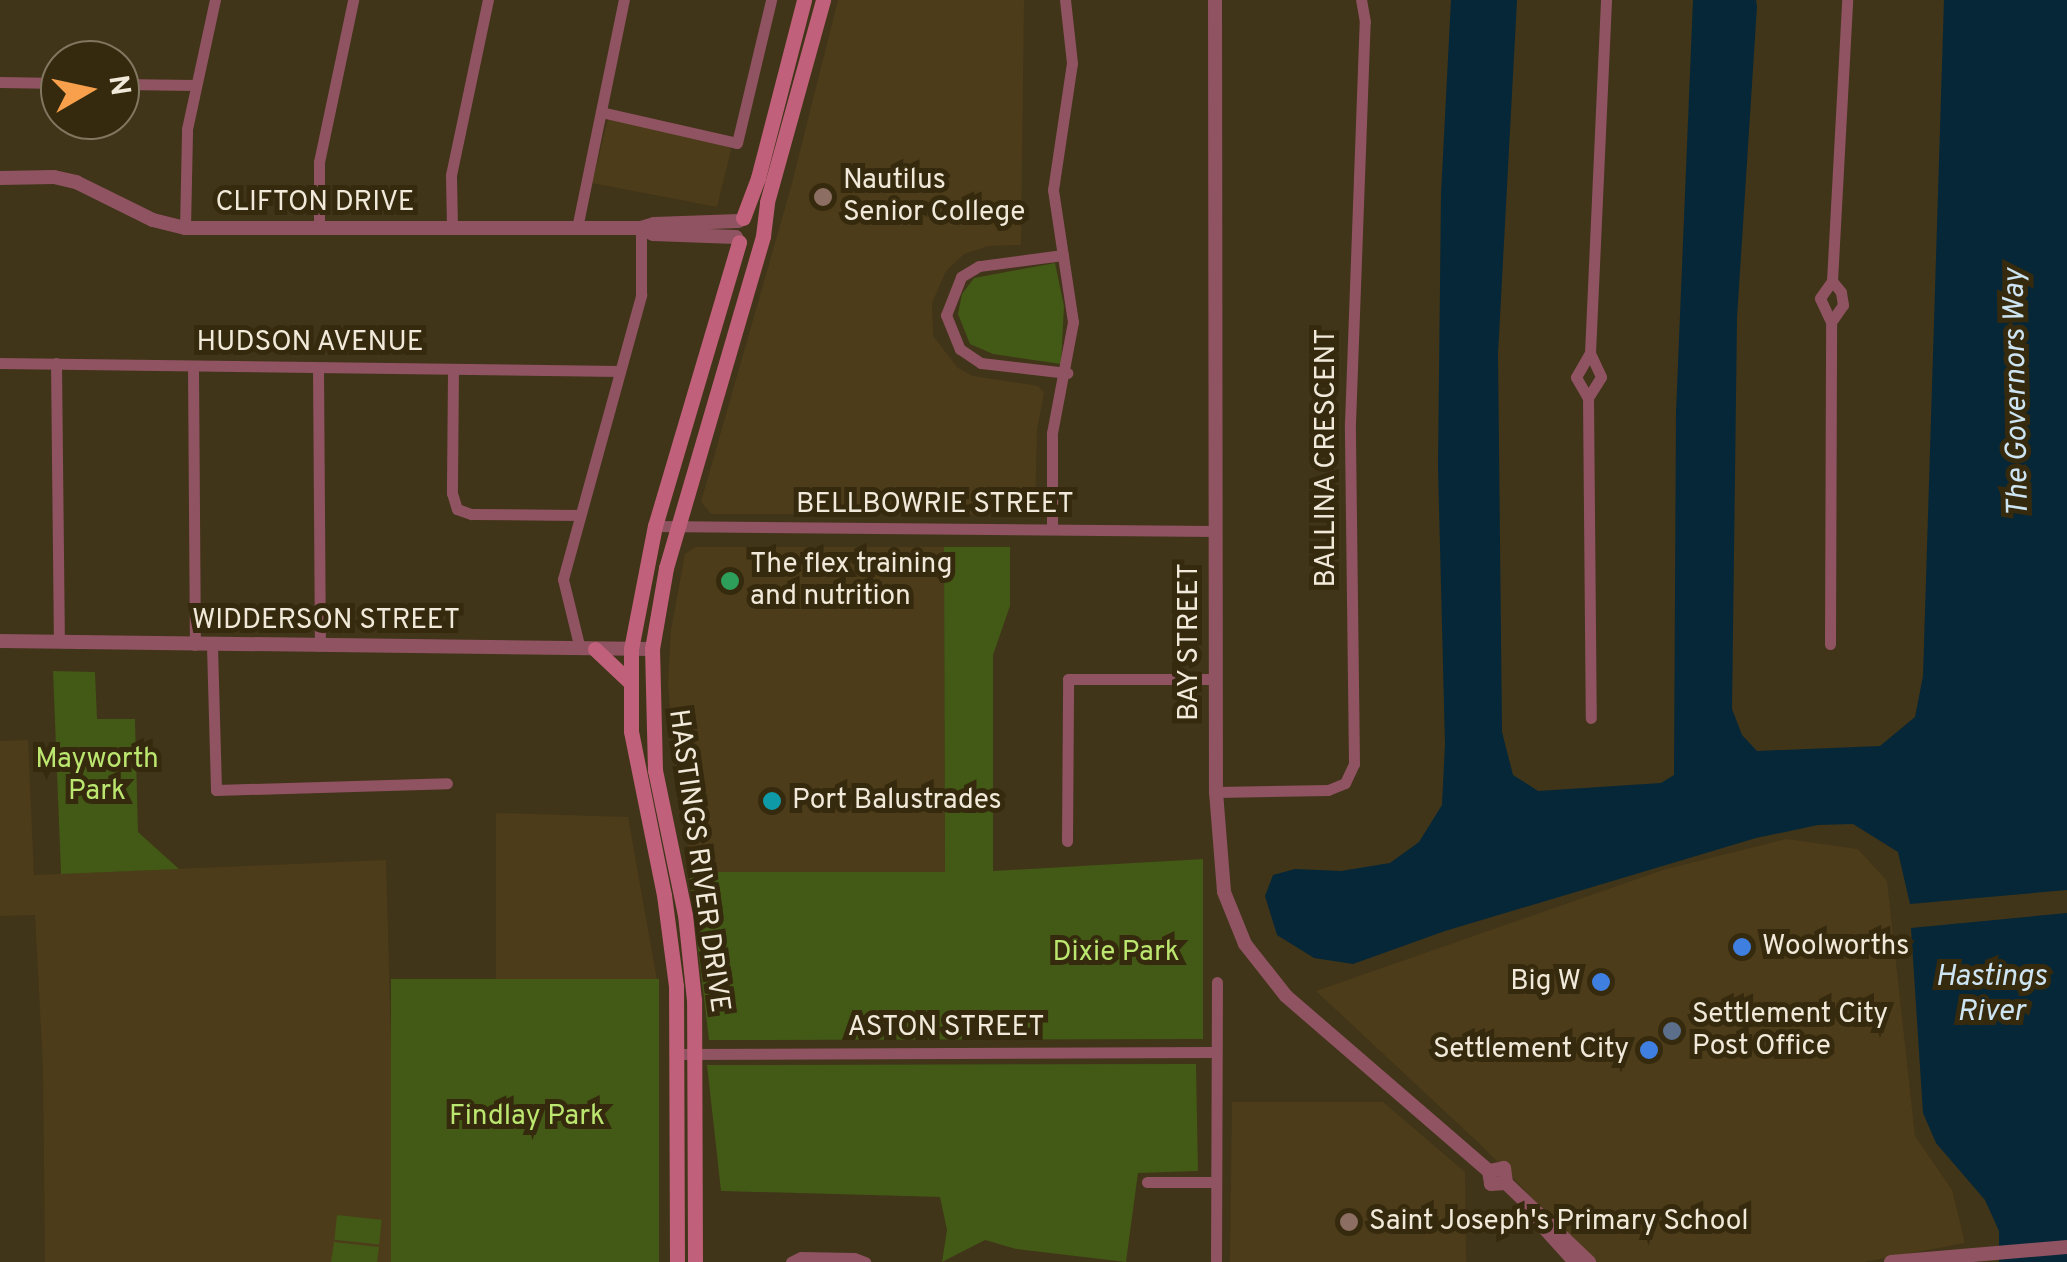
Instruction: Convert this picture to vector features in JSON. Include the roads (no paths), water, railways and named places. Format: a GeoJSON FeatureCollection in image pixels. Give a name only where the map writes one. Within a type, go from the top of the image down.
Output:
{"type":"FeatureCollection","features":[{"type":"Feature","properties":{"kind":"main road","name":"HASTINGS RIVER DRIVE"},"geometry":{"type":"LineString","coordinates":[[677,1262],[678,1054],[671,944],[636,768],[631,648],[641,580],[655,526],[739,230],[758,178],[804,0]]}},
{"type":"Feature","properties":{"kind":"main road","name":"HASTINGS RIVER DRIVE"},"geometry":{"type":"LineString","coordinates":[[695,1262],[696,1054],[684,916],[655,770],[652,649],[677,529],[822,0]]}},
{"type":"Feature","properties":{"kind":"main road"},"geometry":{"type":"LineString","coordinates":[[755,218],[761,233],[749,246],[739,230],[755,218]]}},
{"type":"Feature","properties":{"kind":"main road"},"geometry":{"type":"LineString","coordinates":[[588,649],[630,682]]}},
{"type":"Feature","properties":{"kind":"street"},"geometry":{"type":"LineString","coordinates":[[186,228],[187,130],[215,0]]}},
{"type":"Feature","properties":{"kind":"street"},"geometry":{"type":"LineString","coordinates":[[318,228],[320,162],[353,0]]}},
{"type":"Feature","properties":{"kind":"street"},"geometry":{"type":"LineString","coordinates":[[452,228],[451,175],[488,0]]}},
{"type":"Feature","properties":{"kind":"street"},"geometry":{"type":"LineString","coordinates":[[578,228],[624,0]]}},
{"type":"Feature","properties":{"kind":"street"},"geometry":{"type":"LineString","coordinates":[[600,112],[737,143],[771,0]]}},
{"type":"Feature","properties":{"kind":"street"},"geometry":{"type":"LineString","coordinates":[[1052,530],[1052,433],[1067,374],[1073,322],[1053,190],[1072,63],[1065,0]]}},
{"type":"Feature","properties":{"kind":"street","name":"BAY STREET"},"geometry":{"type":"LineString","coordinates":[[1215,0],[1216,792],[1224,892],[1256,960],[1286,996],[1489,1171],[1494,1186],[1510,1187],[1589,1262]]}},
{"type":"Feature","properties":{"kind":"street","name":"BALLINA CRESCENT"},"geometry":{"type":"LineString","coordinates":[[1216,792],[1328,790],[1345,782],[1354,764],[1350,423],[1365,22],[1361,0]]}},
{"type":"Feature","properties":{"kind":"street"},"geometry":{"type":"LineString","coordinates":[[1588,398],[1601,377],[1590,353],[1606,0]]}},
{"type":"Feature","properties":{"kind":"street"},"geometry":{"type":"LineString","coordinates":[[1831,322],[1843,306],[1832,280],[1847,0]]}},
{"type":"Feature","properties":{"kind":"street"},"geometry":{"type":"LineString","coordinates":[[0,82],[40,83]]}},
{"type":"Feature","properties":{"kind":"street"},"geometry":{"type":"LineString","coordinates":[[140,84],[196,84]]}},
{"type":"Feature","properties":{"kind":"street","name":"CLIFTON DRIVE"},"geometry":{"type":"LineString","coordinates":[[0,178],[54,177],[76,182],[153,220],[186,228],[641,228],[653,234],[739,230]]}},
{"type":"Feature","properties":{"kind":"street"},"geometry":{"type":"LineString","coordinates":[[588,649],[563,579],[640,295],[641,228]]}},
{"type":"Feature","properties":{"kind":"street"},"geometry":{"type":"LineString","coordinates":[[1063,254],[978,266],[961,277],[946,315],[960,349],[980,363],[1067,374]]}},
{"type":"Feature","properties":{"kind":"street"},"geometry":{"type":"LineString","coordinates":[[1830,644],[1831,322],[1820,298],[1832,280]]}},
{"type":"Feature","properties":{"kind":"street"},"geometry":{"type":"LineString","coordinates":[[1590,353],[1576,377],[1588,398],[1591,718]]}},
{"type":"Feature","properties":{"kind":"street","name":"HUDSON AVENUE"},"geometry":{"type":"LineString","coordinates":[[0,363],[620,370]]}},
{"type":"Feature","properties":{"kind":"street"},"geometry":{"type":"LineString","coordinates":[[56,364],[58,642]]}},
{"type":"Feature","properties":{"kind":"street"},"geometry":{"type":"LineString","coordinates":[[192,368],[195,646]]}},
{"type":"Feature","properties":{"kind":"street"},"geometry":{"type":"LineString","coordinates":[[318,368],[320,646]]}},
{"type":"Feature","properties":{"kind":"street"},"geometry":{"type":"LineString","coordinates":[[453,370],[452,493],[456,509],[471,514],[578,515]]}},
{"type":"Feature","properties":{"kind":"street","name":"BELLBOWRIE STREET"},"geometry":{"type":"LineString","coordinates":[[655,526],[1214,532]]}},
{"type":"Feature","properties":{"kind":"street","name":"WIDDERSON STREET"},"geometry":{"type":"LineString","coordinates":[[0,641],[652,649]]}},
{"type":"Feature","properties":{"kind":"street"},"geometry":{"type":"LineString","coordinates":[[212,646],[216,790],[447,783]]}},
{"type":"Feature","properties":{"kind":"street"},"geometry":{"type":"LineString","coordinates":[[1067,840],[1068,679],[1215,679]]}},
{"type":"Feature","properties":{"kind":"street"},"geometry":{"type":"LineString","coordinates":[[1216,1262],[1217,982]]}},
{"type":"Feature","properties":{"kind":"street","name":"ASTON STREET"},"geometry":{"type":"LineString","coordinates":[[678,1054],[1214,1052]]}},
{"type":"Feature","properties":{"kind":"street"},"geometry":{"type":"LineString","coordinates":[[1147,1182],[1216,1182]]}},
{"type":"Feature","properties":{"kind":"street","name":"BAY STREET"},"geometry":{"type":"LineString","coordinates":[[1510,1187],[1575,1262]]}},
{"type":"Feature","properties":{"kind":"street"},"geometry":{"type":"LineString","coordinates":[[1891,1262],[2067,1246]]}},
{"type":"Feature","properties":{"kind":"street"},"geometry":{"type":"LineString","coordinates":[[790,1262],[802,1258],[865,1262]]}},
{"type":"Feature","properties":{"kind":"water","name":"The Governors Way"},"geometry":{"type":"Polygon","coordinates":[[[1451,0],[1517,0],[1498,354],[1502,732],[1513,775],[1538,791],[1661,783],[1674,775],[1676,412],[1693,0],[1756,0],[1757,6],[1737,318],[1732,709],[1742,735],[1757,751],[1880,746],[1915,717],[1923,676],[1944,0],[2067,0],[2067,890],[1910,904],[1898,852],[1853,824],[1818,825],[1756,838],[1445,931],[1353,964],[1314,958],[1277,935],[1265,896],[1273,875],[1295,869],[1341,871],[1390,863],[1419,842],[1442,805],[1445,744],[1438,467],[1441,194],[1451,0]]]}},
{"type":"Feature","properties":{"kind":"water","name":"Hastings River"},"geometry":{"type":"Polygon","coordinates":[[[2067,913],[2067,1262],[1999,1262],[1999,1231],[1985,1200],[1936,1143],[1923,1113],[1911,928],[2067,913]]]}},
{"type":"Feature","properties":{"kind":"place","name":"Nautilus Senior College"},"geometry":{"type":"Point","coordinates":[823,197]}},
{"type":"Feature","properties":{"kind":"place","name":"The flex training and nutrition"},"geometry":{"type":"Point","coordinates":[730,581]}},
{"type":"Feature","properties":{"kind":"place","name":"Port Balustrades"},"geometry":{"type":"Point","coordinates":[772,801]}},
{"type":"Feature","properties":{"kind":"place","name":"Woolworths"},"geometry":{"type":"Point","coordinates":[1742,947]}},
{"type":"Feature","properties":{"kind":"place","name":"Big W"},"geometry":{"type":"Point","coordinates":[1601,982]}},
{"type":"Feature","properties":{"kind":"place","name":"Settlement City Post Office"},"geometry":{"type":"Point","coordinates":[1672,1031]}},
{"type":"Feature","properties":{"kind":"place","name":"Settlement City"},"geometry":{"type":"Point","coordinates":[1649,1050]}},
{"type":"Feature","properties":{"kind":"place","name":"Saint Joseph's Primary School"},"geometry":{"type":"Point","coordinates":[1349,1222]}},
{"type":"Feature","properties":{"kind":"park label","name":"Mayworth Park"},"geometry":{"type":"Point","coordinates":[97,776]}},
{"type":"Feature","properties":{"kind":"park label","name":"Dixie Park"},"geometry":{"type":"Point","coordinates":[1116,953]}},
{"type":"Feature","properties":{"kind":"park label","name":"Findlay Park"},"geometry":{"type":"Point","coordinates":[527,1117]}}]}
